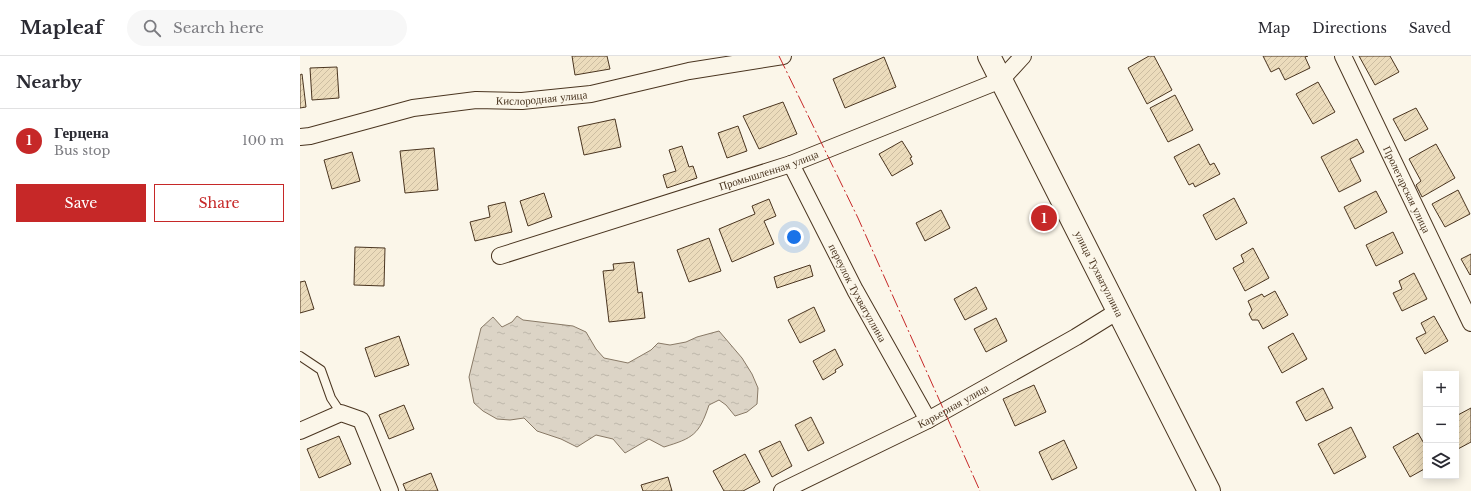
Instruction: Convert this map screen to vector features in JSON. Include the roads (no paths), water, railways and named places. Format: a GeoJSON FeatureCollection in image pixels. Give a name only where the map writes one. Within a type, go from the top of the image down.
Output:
{"type":"FeatureCollection","features":[{"type":"Feature","properties":{"kind":"main road","name":"улица Тухватуллина"},"geometry":{"type":"LineString","coordinates":[[989,56],[1210,491]]}},
{"type":"Feature","properties":{"kind":"street","name":"Кислородная улица"},"geometry":{"type":"LineString","coordinates":[[300,137],[310,136],[413,108],[476,100],[522,101],[591,94],[689,71],[783,56]]}},
{"type":"Feature","properties":{"kind":"street","name":"Промышленная улица"},"geometry":{"type":"LineString","coordinates":[[500,256],[791,164],[1001,80],[1023,56]]}},
{"type":"Feature","properties":{"kind":"street","name":"Пролетарская улица"},"geometry":{"type":"LineString","coordinates":[[1343,56],[1471,323]]}},
{"type":"Feature","properties":{"kind":"street","name":"переулок Тухватуллина"},"geometry":{"type":"LineString","coordinates":[[791,164],[855,290],[928,420]]}},
{"type":"Feature","properties":{"kind":"street","name":"Карьерная улица"},"geometry":{"type":"LineString","coordinates":[[782,491],[928,420],[1076,337],[1118,310]]}},
{"type":"Feature","properties":{"kind":"street"},"geometry":{"type":"LineString","coordinates":[[300,431],[341,413],[361,420],[390,491]]}},
{"type":"Feature","properties":{"kind":"lane"},"geometry":{"type":"LineString","coordinates":[[300,356],[321,370],[331,398],[341,413]]}},
{"type":"Feature","properties":{"kind":"water"},"geometry":{"type":"Polygon","coordinates":[[[517,316],[523,320],[573,326],[586,332],[596,349],[604,358],[628,363],[651,350],[658,343],[670,345],[686,342],[697,337],[719,331],[742,358],[752,374],[758,388],[757,404],[747,412],[735,416],[726,405],[719,400],[709,405],[702,423],[694,434],[688,438],[664,447],[649,439],[625,453],[613,439],[596,435],[577,447],[561,439],[537,431],[524,418],[510,420],[497,419],[483,411],[474,403],[469,377],[481,328],[493,317],[502,327],[512,322],[517,316]]]}},
{"type":"Feature","properties":{"kind":"place","name":"Герцена"},"geometry":{"type":"Point","coordinates":[1044,218]}}]}
